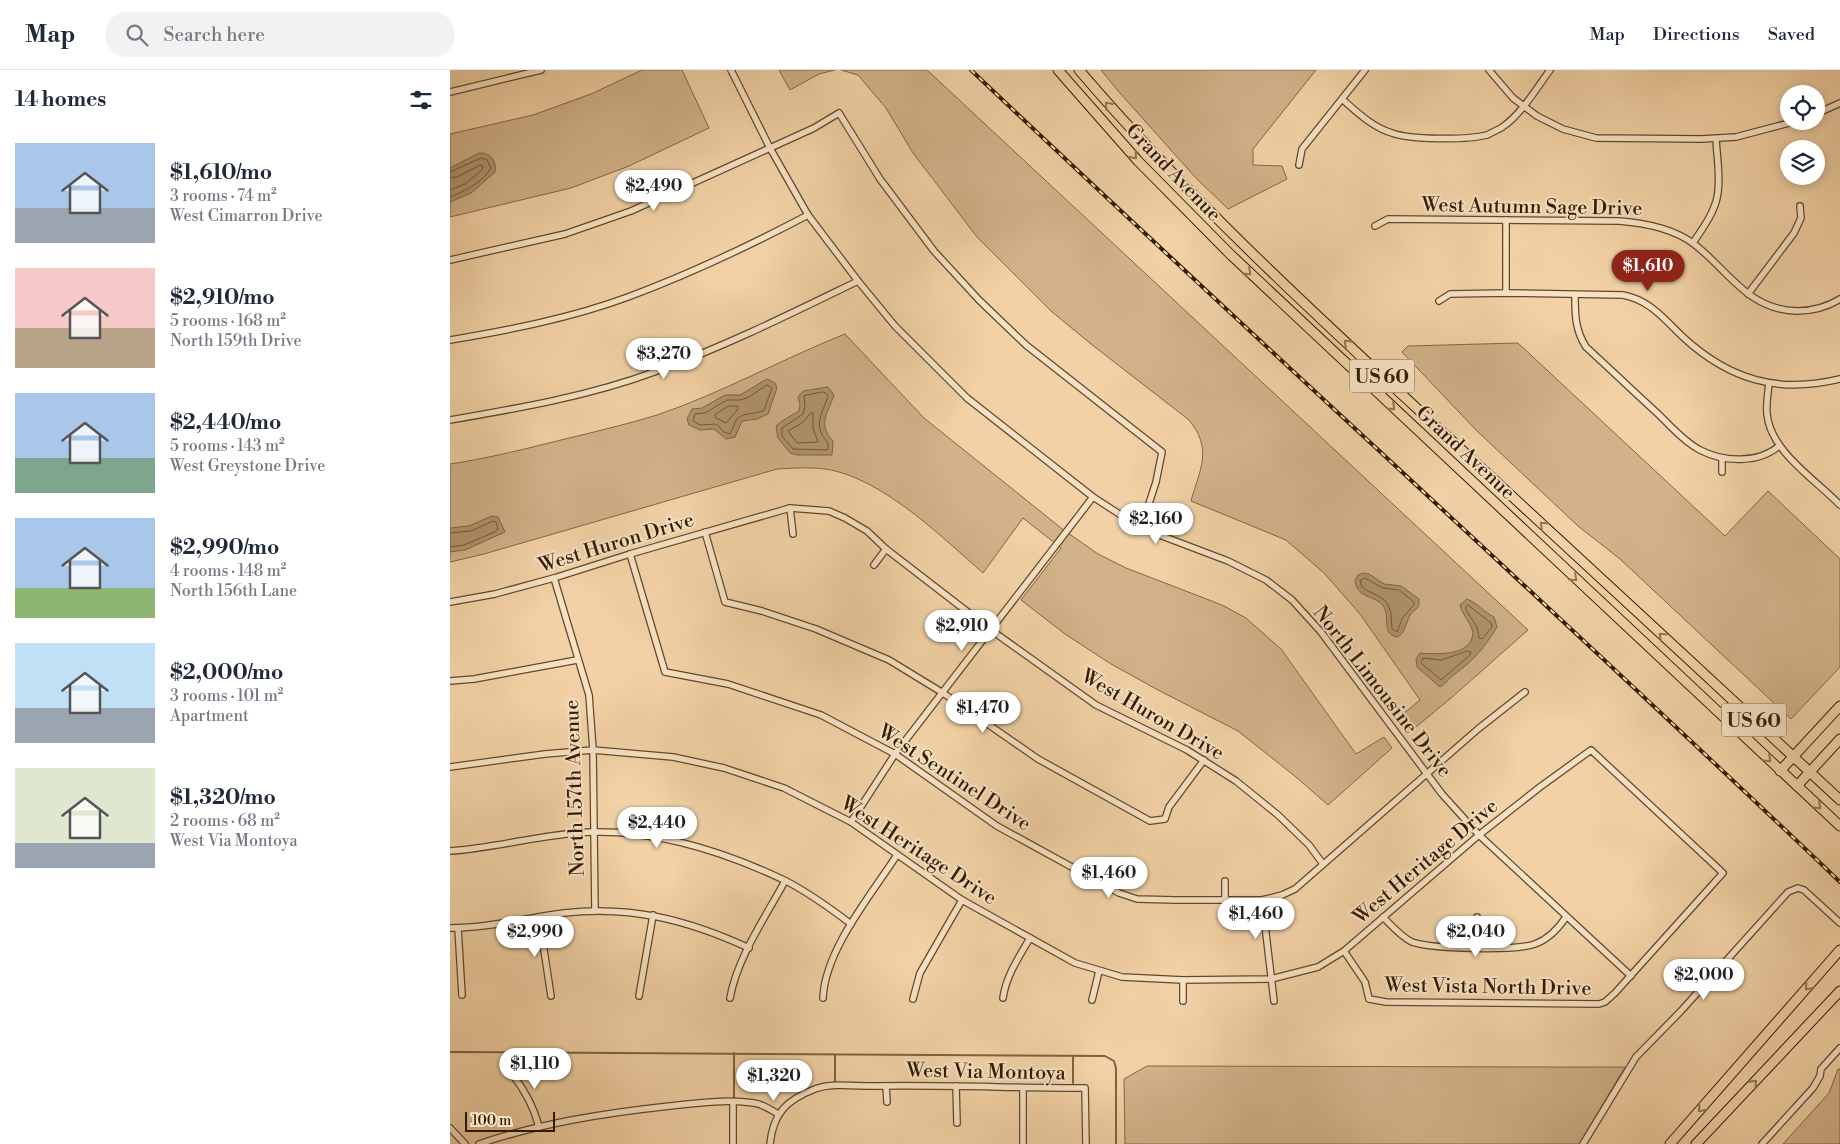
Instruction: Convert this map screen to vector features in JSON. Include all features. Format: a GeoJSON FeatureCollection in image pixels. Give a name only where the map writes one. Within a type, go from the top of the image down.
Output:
{"type":"FeatureCollection","features":[{"type":"Feature","properties":{"kind":"highway","name":"Grand Avenue"},"geometry":{"type":"LineString","coordinates":[[1058,70],[1138,161],[1231,255],[1840,826]]}},
{"type":"Feature","properties":{"kind":"highway","name":"Grand Avenue"},"geometry":{"type":"LineString","coordinates":[[1079,70],[1183,185],[1297,297],[1840,800]]}},
{"type":"Feature","properties":{"kind":"highway"},"geometry":{"type":"LineString","coordinates":[[1780,771],[1840,706]]}},
{"type":"Feature","properties":{"kind":"highway"},"geometry":{"type":"LineString","coordinates":[[1796,786],[1840,739]]}},
{"type":"Feature","properties":{"kind":"highway"},"geometry":{"type":"LineString","coordinates":[[1670,1144],[1840,950]]}},
{"type":"Feature","properties":{"kind":"highway"},"geometry":{"type":"LineString","coordinates":[[1696,1144],[1840,990]]}},
{"type":"Feature","properties":{"kind":"street"},"geometry":{"type":"LineString","coordinates":[[450,92],[541,70]]}},
{"type":"Feature","properties":{"kind":"street","name":"North Limousine Drive"},"geometry":{"type":"LineString","coordinates":[[731,70],[770,148],[808,215],[858,281],[896,326],[967,398],[1093,497],[1141,528],[1228,561],[1266,580],[1292,600],[1322,632],[1442,794],[1479,835],[1631,976]]}},
{"type":"Feature","properties":{"kind":"street"},"geometry":{"type":"LineString","coordinates":[[1299,164],[1302,149],[1365,70]]}},
{"type":"Feature","properties":{"kind":"street"},"geometry":{"type":"LineString","coordinates":[[1489,70],[1522,106],[1553,126],[1596,138],[1716,139],[1736,137],[1780,125]]}},
{"type":"Feature","properties":{"kind":"street"},"geometry":{"type":"LineString","coordinates":[[1342,99],[1367,120],[1393,134],[1411,137],[1472,137],[1487,134],[1511,120],[1550,70]]}},
{"type":"Feature","properties":{"kind":"street"},"geometry":{"type":"LineString","coordinates":[[1825,110],[1840,103]]}},
{"type":"Feature","properties":{"kind":"street"},"geometry":{"type":"LineString","coordinates":[[450,260],[565,234],[631,211],[814,128],[839,113],[885,186],[934,251],[979,300],[1026,345],[1162,452],[1156,482],[1141,528]]}},
{"type":"Feature","properties":{"kind":"street"},"geometry":{"type":"LineString","coordinates":[[1693,243],[1709,218],[1716,200],[1718,183],[1716,139]]}},
{"type":"Feature","properties":{"kind":"street"},"geometry":{"type":"LineString","coordinates":[[1748,294],[1794,233],[1801,218],[1800,206]]}},
{"type":"Feature","properties":{"kind":"street"},"geometry":{"type":"LineString","coordinates":[[450,340],[533,324],[627,297],[708,264],[808,215]]}},
{"type":"Feature","properties":{"kind":"street","name":"West Autumn Sage Drive"},"geometry":{"type":"LineString","coordinates":[[1375,226],[1388,219],[1632,222],[1650,224],[1693,243],[1748,294],[1774,308],[1813,310],[1840,299]]}},
{"type":"Feature","properties":{"kind":"street"},"geometry":{"type":"LineString","coordinates":[[1506,220],[1506,293]]}},
{"type":"Feature","properties":{"kind":"street"},"geometry":{"type":"LineString","coordinates":[[450,420],[582,394],[657,371],[742,336],[858,281]]}},
{"type":"Feature","properties":{"kind":"street"},"geometry":{"type":"LineString","coordinates":[[1439,301],[1450,294],[1622,295],[1643,301],[1652,307],[1714,362],[1743,376],[1769,383],[1806,385],[1840,379]]}},
{"type":"Feature","properties":{"kind":"street"},"geometry":{"type":"LineString","coordinates":[[1575,295],[1577,328],[1586,347],[1686,441],[1698,449],[1722,458],[1752,458],[1772,453],[1779,446]]}},
{"type":"Feature","properties":{"kind":"street"},"geometry":{"type":"LineString","coordinates":[[1769,383],[1768,424],[1779,446],[1840,505]]}},
{"type":"Feature","properties":{"kind":"street"},"geometry":{"type":"LineString","coordinates":[[1722,458],[1722,472]]}},
{"type":"Feature","properties":{"kind":"street"},"geometry":{"type":"LineString","coordinates":[[851,822],[895,754],[1093,497]]}},
{"type":"Feature","properties":{"kind":"street"},"geometry":{"type":"LineString","coordinates":[[790,508],[792,534]]}},
{"type":"Feature","properties":{"kind":"street","name":"West Huron Drive"},"geometry":{"type":"LineString","coordinates":[[450,602],[495,594],[554,578],[790,508],[829,511],[867,531],[886,550],[991,630],[1096,705],[1204,760],[1236,781],[1278,815],[1309,845],[1323,864]]}},
{"type":"Feature","properties":{"kind":"street"},"geometry":{"type":"LineString","coordinates":[[706,532],[725,602],[762,611],[825,633],[889,660],[943,693],[1038,759],[1150,821],[1165,819],[1170,807],[1204,760]]}},
{"type":"Feature","properties":{"kind":"street"},"geometry":{"type":"LineString","coordinates":[[874,565],[886,550]]}},
{"type":"Feature","properties":{"kind":"street","name":"West Sentinel Drive"},"geometry":{"type":"LineString","coordinates":[[630,554],[665,672],[728,684],[821,715],[895,754],[996,826],[1120,893],[1137,899],[1262,900],[1282,895],[1295,889],[1478,729],[1525,692]]}},
{"type":"Feature","properties":{"kind":"street","name":"North 157th Avenue"},"geometry":{"type":"LineString","coordinates":[[554,578],[589,695],[593,750],[595,911]]}},
{"type":"Feature","properties":{"kind":"street"},"geometry":{"type":"LineString","coordinates":[[450,681],[474,679],[577,660]]}},
{"type":"Feature","properties":{"kind":"street","name":"West Heritage Drive"},"geometry":{"type":"LineString","coordinates":[[450,767],[545,754],[593,750],[674,757],[724,768],[784,788],[851,822],[962,900],[1076,963],[1122,976],[1183,980],[1271,978],[1318,967],[1344,951],[1479,835],[1591,750],[1723,873]]}},
{"type":"Feature","properties":{"kind":"street"},"geometry":{"type":"LineString","coordinates":[[450,851],[594,832],[628,834],[686,844],[717,853],[785,881],[818,900],[851,924]]}},
{"type":"Feature","properties":{"kind":"street"},"geometry":{"type":"LineString","coordinates":[[823,998],[823,984],[833,956],[851,924],[897,855]]}},
{"type":"Feature","properties":{"kind":"street","name":"West Vista North Drive"},"geometry":{"type":"LineString","coordinates":[[1344,951],[1365,982],[1369,999],[1386,1002],[1599,1004],[1606,1002],[1616,993],[1723,873]]}},
{"type":"Feature","properties":{"kind":"street"},"geometry":{"type":"LineString","coordinates":[[730,998],[732,986],[748,948],[785,881]]}},
{"type":"Feature","properties":{"kind":"street"},"geometry":{"type":"LineString","coordinates":[[1225,881],[1225,899]]}},
{"type":"Feature","properties":{"kind":"street"},"geometry":{"type":"LineString","coordinates":[[1583,1144],[1636,1057],[1681,1011],[1788,892],[1798,888],[1804,890],[1840,923]]}},
{"type":"Feature","properties":{"kind":"street"},"geometry":{"type":"LineString","coordinates":[[913,999],[920,973],[962,900]]}},
{"type":"Feature","properties":{"kind":"street"},"geometry":{"type":"LineString","coordinates":[[1262,900],[1274,1001]]}},
{"type":"Feature","properties":{"kind":"street"},"geometry":{"type":"LineString","coordinates":[[450,928],[595,911],[626,912],[653,915],[695,926],[748,948]]}},
{"type":"Feature","properties":{"kind":"street"},"geometry":{"type":"LineString","coordinates":[[639,996],[653,915]]}},
{"type":"Feature","properties":{"kind":"street"},"geometry":{"type":"LineString","coordinates":[[539,917],[551,996]]}},
{"type":"Feature","properties":{"kind":"street"},"geometry":{"type":"LineString","coordinates":[[1383,917],[1412,942],[1438,947],[1515,948],[1534,944],[1546,938],[1557,930],[1566,917]]}},
{"type":"Feature","properties":{"kind":"street"},"geometry":{"type":"LineString","coordinates":[[1476,917],[1476,947]]}},
{"type":"Feature","properties":{"kind":"street"},"geometry":{"type":"LineString","coordinates":[[458,928],[462,995]]}},
{"type":"Feature","properties":{"kind":"street"},"geometry":{"type":"LineString","coordinates":[[1003,998],[1004,989],[1011,971],[1030,938]]}},
{"type":"Feature","properties":{"kind":"street"},"geometry":{"type":"LineString","coordinates":[[1092,1000],[1099,971]]}},
{"type":"Feature","properties":{"kind":"street"},"geometry":{"type":"LineString","coordinates":[[1183,980],[1183,1001]]}},
{"type":"Feature","properties":{"kind":"street"},"geometry":{"type":"LineString","coordinates":[[1762,1144],[1813,1088],[1820,1076],[1821,1069],[1840,1048]]}},
{"type":"Feature","properties":{"kind":"street"},"geometry":{"type":"LineString","coordinates":[[506,1067],[534,1108],[539,1127]]}},
{"type":"Feature","properties":{"kind":"street","name":"West Via Montoya"},"geometry":{"type":"LineString","coordinates":[[778,1114],[785,1105],[795,1098],[816,1089],[836,1086],[1086,1088],[1086,1144]]}},
{"type":"Feature","properties":{"kind":"street","name":"West Via Montoya"},"geometry":{"type":"LineString","coordinates":[[886,1086],[887,1102]]}},
{"type":"Feature","properties":{"kind":"street"},"geometry":{"type":"LineString","coordinates":[[956,1086],[957,1123]]}},
{"type":"Feature","properties":{"kind":"street"},"geometry":{"type":"LineString","coordinates":[[1023,1088],[1023,1144]]}},
{"type":"Feature","properties":{"kind":"street"},"geometry":{"type":"LineString","coordinates":[[733,1102],[733,1144]]}},
{"type":"Feature","properties":{"kind":"street"},"geometry":{"type":"LineString","coordinates":[[479,1144],[503,1136],[586,1116],[685,1105],[733,1102],[756,1103],[778,1114],[771,1132],[770,1144]]}},
{"type":"Feature","properties":{"kind":"street"},"geometry":{"type":"LineString","coordinates":[[450,1128],[465,1144]]}},
{"type":"Feature","properties":{"kind":"shaded area"},"geometry":{"type":"Polygon","coordinates":[[[642,70],[682,70],[709,128],[629,166],[571,188],[450,217],[450,134],[533,115],[591,94],[642,70]]]}},
{"type":"Feature","properties":{"kind":"shaded area"},"geometry":{"type":"Polygon","coordinates":[[[779,70],[835,70],[819,74],[790,90],[779,70]]]}},
{"type":"Feature","properties":{"kind":"shaded area"},"geometry":{"type":"Polygon","coordinates":[[[841,70],[927,70],[1528,630],[1410,732],[1397,719],[1420,700],[1360,614],[1324,573],[1286,540],[1191,501],[1201,469],[1203,450],[1201,440],[1189,420],[1051,311],[977,237],[913,153],[886,108],[858,75],[841,70]]]}},
{"type":"Feature","properties":{"kind":"shaded area"},"geometry":{"type":"Polygon","coordinates":[[[1101,70],[1316,70],[1253,149],[1253,165],[1282,166],[1287,179],[1228,209],[1196,178],[1101,70]]]}},
{"type":"Feature","properties":{"kind":"shaded area"},"geometry":{"type":"Polygon","coordinates":[[[845,334],[924,418],[1061,528],[1098,554],[1126,568],[1222,605],[1246,618],[1281,649],[1356,754],[1384,737],[1392,748],[1328,805],[1238,731],[1111,664],[1065,634],[1021,600],[1061,548],[1023,518],[983,573],[934,530],[897,501],[858,479],[831,470],[808,468],[777,469],[484,554],[450,562],[450,464],[524,449],[657,415],[705,397],[845,334]]]}},
{"type":"Feature","properties":{"kind":"shaded area"},"geometry":{"type":"Polygon","coordinates":[[[1518,343],[1725,536],[1768,491],[1840,559],[1840,667],[1791,719],[1620,559],[1578,526],[1477,431],[1402,352],[1408,346],[1518,343]]]}},
{"type":"Feature","properties":{"kind":"shaded area"},"geometry":{"type":"Polygon","coordinates":[[[1147,1066],[1625,1067],[1579,1144],[1125,1144],[1124,1079],[1147,1066]]]}},
{"type":"Feature","properties":{"kind":"shaded area"},"geometry":{"type":"Polygon","coordinates":[[[1838,1069],[1840,1069],[1840,1144],[1783,1144],[1829,1093],[1838,1069]]]}},
{"type":"Feature","properties":{"kind":"water"},"geometry":{"type":"Polygon","coordinates":[[[479,153],[486,154],[492,158],[495,164],[495,172],[471,193],[450,202],[450,168],[479,153]]]}},
{"type":"Feature","properties":{"kind":"water"},"geometry":{"type":"Polygon","coordinates":[[[767,379],[775,383],[777,388],[768,414],[757,419],[742,421],[735,437],[726,439],[714,429],[700,430],[689,425],[687,419],[692,409],[702,408],[725,395],[740,395],[767,379]]]}},
{"type":"Feature","properties":{"kind":"water"},"geometry":{"type":"Polygon","coordinates":[[[828,387],[834,395],[825,418],[828,435],[833,441],[832,455],[797,455],[790,453],[778,438],[776,426],[799,411],[798,397],[803,391],[828,387]]]}},
{"type":"Feature","properties":{"kind":"water"},"geometry":{"type":"Polygon","coordinates":[[[492,516],[498,517],[505,532],[465,550],[450,552],[450,528],[469,526],[492,516]]]}},
{"type":"Feature","properties":{"kind":"water"},"geometry":{"type":"Polygon","coordinates":[[[1363,573],[1369,574],[1384,584],[1401,586],[1419,599],[1419,606],[1410,615],[1403,632],[1398,637],[1389,633],[1386,611],[1381,603],[1364,594],[1357,587],[1355,581],[1358,575],[1363,573]]]}},
{"type":"Feature","properties":{"kind":"water"},"geometry":{"type":"Polygon","coordinates":[[[1467,599],[1494,617],[1497,627],[1474,658],[1440,687],[1417,667],[1416,659],[1420,653],[1435,654],[1460,650],[1471,641],[1473,633],[1460,605],[1467,599]]]}},
{"type":"Feature","properties":{"kind":"waterway"},"geometry":{"type":"LineString","coordinates":[[450,1052],[1105,1056],[1114,1061],[1116,1068],[1116,1144]]}},
{"type":"Feature","properties":{"kind":"waterway"},"geometry":{"type":"LineString","coordinates":[[734,1053],[734,1098]]}},
{"type":"Feature","properties":{"kind":"waterway"},"geometry":{"type":"LineString","coordinates":[[835,1055],[835,1083]]}},
{"type":"Feature","properties":{"kind":"waterway"},"geometry":{"type":"LineString","coordinates":[[1073,1056],[1073,1083]]}},
{"type":"Feature","properties":{"kind":"railway"},"geometry":{"type":"LineString","coordinates":[[971,70],[1624,678],[1840,882]]}}]}
